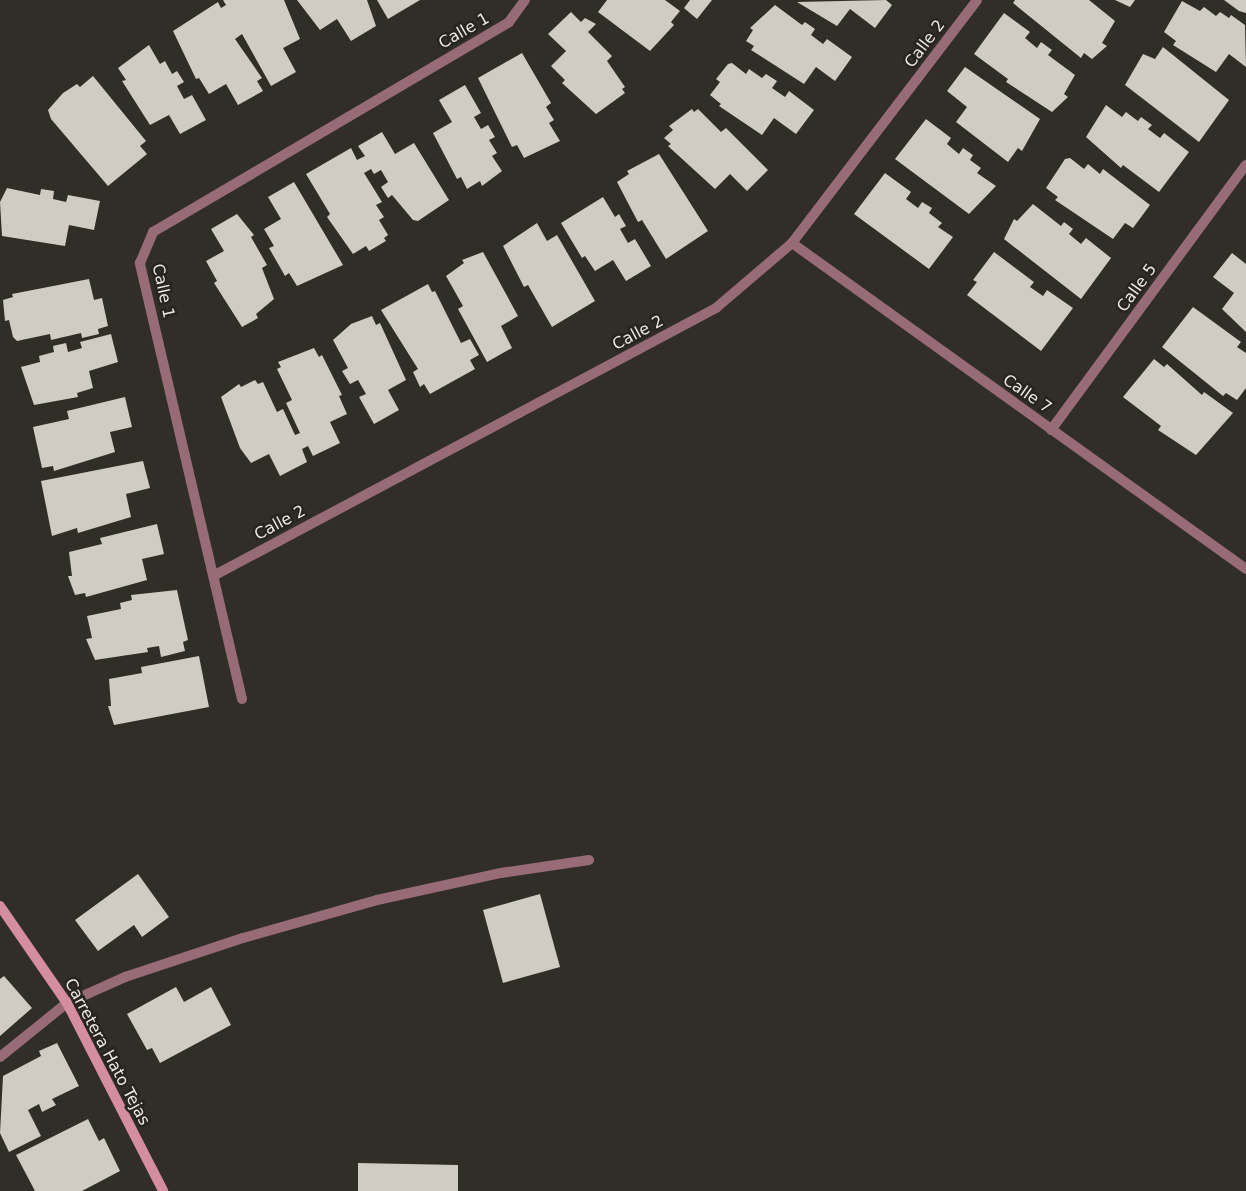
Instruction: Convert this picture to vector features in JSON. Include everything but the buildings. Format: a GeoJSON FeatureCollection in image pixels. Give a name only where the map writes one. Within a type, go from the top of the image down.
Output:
{"type":"FeatureCollection","features":[{"type":"Feature","properties":{"kind":"street","name":"Calle 1"},"geometry":{"type":"LineString","coordinates":[[242,699],[215,575],[140,263],[153,232],[509,22],[526,0]]}},
{"type":"Feature","properties":{"kind":"street","name":"Calle 2"},"geometry":{"type":"LineString","coordinates":[[215,575],[716,308],[792,243],[977,0]]}},
{"type":"Feature","properties":{"kind":"street","name":"Calle 5"},"geometry":{"type":"LineString","coordinates":[[1052,430],[1246,165]]}},
{"type":"Feature","properties":{"kind":"street","name":"Calle 7"},"geometry":{"type":"LineString","coordinates":[[792,243],[1246,569]]}},
{"type":"Feature","properties":{"kind":"street"},"geometry":{"type":"LineString","coordinates":[[0,1057],[67,1003],[125,977],[234,941],[377,900],[501,873],[590,860]]}},
{"type":"Feature","properties":{"kind":"street","name":"Carretera Hato Tejas"},"geometry":{"type":"LineString","coordinates":[[0,906],[67,1003],[163,1191]]}}]}
